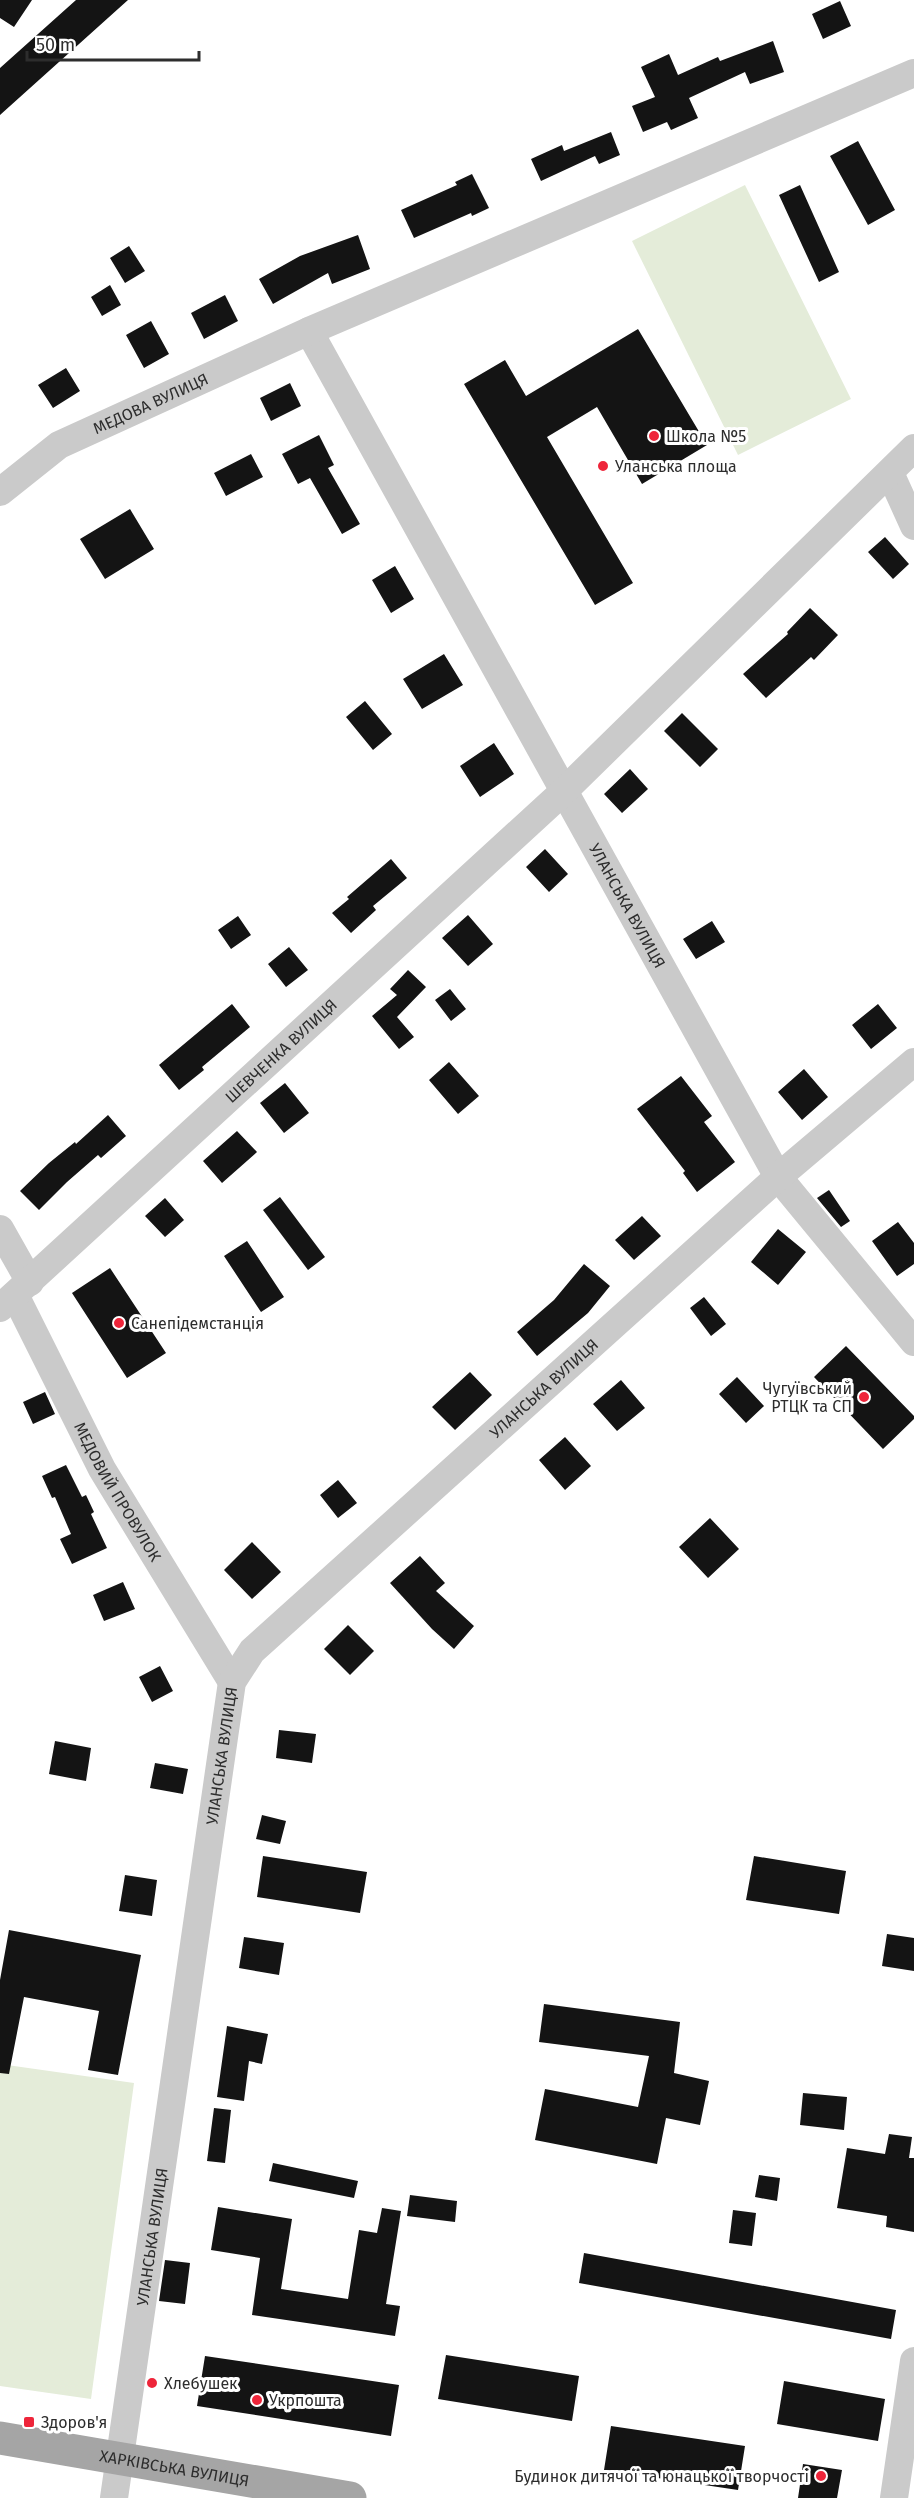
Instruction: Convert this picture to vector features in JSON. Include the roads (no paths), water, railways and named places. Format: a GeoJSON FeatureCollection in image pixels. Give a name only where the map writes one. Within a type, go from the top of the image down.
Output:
{"type":"FeatureCollection","features":[{"type":"Feature","properties":{"kind":"main road","name":"ХАРКІВСЬКА ВУЛИЦЯ"},"geometry":{"type":"LineString","coordinates":[[0,2438],[350,2498]]}},
{"type":"Feature","properties":{"kind":"street"},"geometry":{"type":"LineString","coordinates":[[914,73],[309,331],[563,792],[914,448]]}},
{"type":"Feature","properties":{"kind":"street","name":"МЕДОВА ВУЛИЦЯ"},"geometry":{"type":"LineString","coordinates":[[0,492],[58,445],[309,331]]}},
{"type":"Feature","properties":{"kind":"street"},"geometry":{"type":"LineString","coordinates":[[890,473],[914,525]]}},
{"type":"Feature","properties":{"kind":"street","name":"УЛАНСЬКА ВУЛИЦЯ"},"geometry":{"type":"LineString","coordinates":[[563,792],[778,1177]]}},
{"type":"Feature","properties":{"kind":"street","name":"ШЕВЧЕНКА ВУЛИЦЯ"},"geometry":{"type":"LineString","coordinates":[[15,1295],[563,792]]}},
{"type":"Feature","properties":{"kind":"street","name":"УЛАНСЬКА ВУЛИЦЯ"},"geometry":{"type":"LineString","coordinates":[[114,2498],[232,1682],[252,1651],[778,1177],[914,1062]]}},
{"type":"Feature","properties":{"kind":"street"},"geometry":{"type":"LineString","coordinates":[[778,1177],[914,1342]]}},
{"type":"Feature","properties":{"kind":"street","name":"МЕДОВИЙ ПРОВУЛОК"},"geometry":{"type":"LineString","coordinates":[[0,1229],[15,1295],[102,1468],[232,1682]]}},
{"type":"Feature","properties":{"kind":"street"},"geometry":{"type":"LineString","coordinates":[[894,2498],[914,2361]]}},
{"type":"Feature","properties":{"kind":"place","name":"Школа №5"},"geometry":{"type":"Point","coordinates":[654,436]}},
{"type":"Feature","properties":{"kind":"place","name":"Уланська площа"},"geometry":{"type":"Point","coordinates":[603,466]}},
{"type":"Feature","properties":{"kind":"place","name":"Санепідемстанція"},"geometry":{"type":"Point","coordinates":[119,1323]}},
{"type":"Feature","properties":{"kind":"place","name":"Чугуївський РТЦК та СП"},"geometry":{"type":"Point","coordinates":[864,1397]}},
{"type":"Feature","properties":{"kind":"place","name":"Хлебушек"},"geometry":{"type":"Point","coordinates":[152,2383]}},
{"type":"Feature","properties":{"kind":"place","name":"Укрпошта"},"geometry":{"type":"Point","coordinates":[257,2400]}},
{"type":"Feature","properties":{"kind":"place","name":"Здоров'я"},"geometry":{"type":"Point","coordinates":[29,2422]}},
{"type":"Feature","properties":{"kind":"place","name":"Будинок дитячої та юнацької творчості"},"geometry":{"type":"Point","coordinates":[821,2476]}}]}
